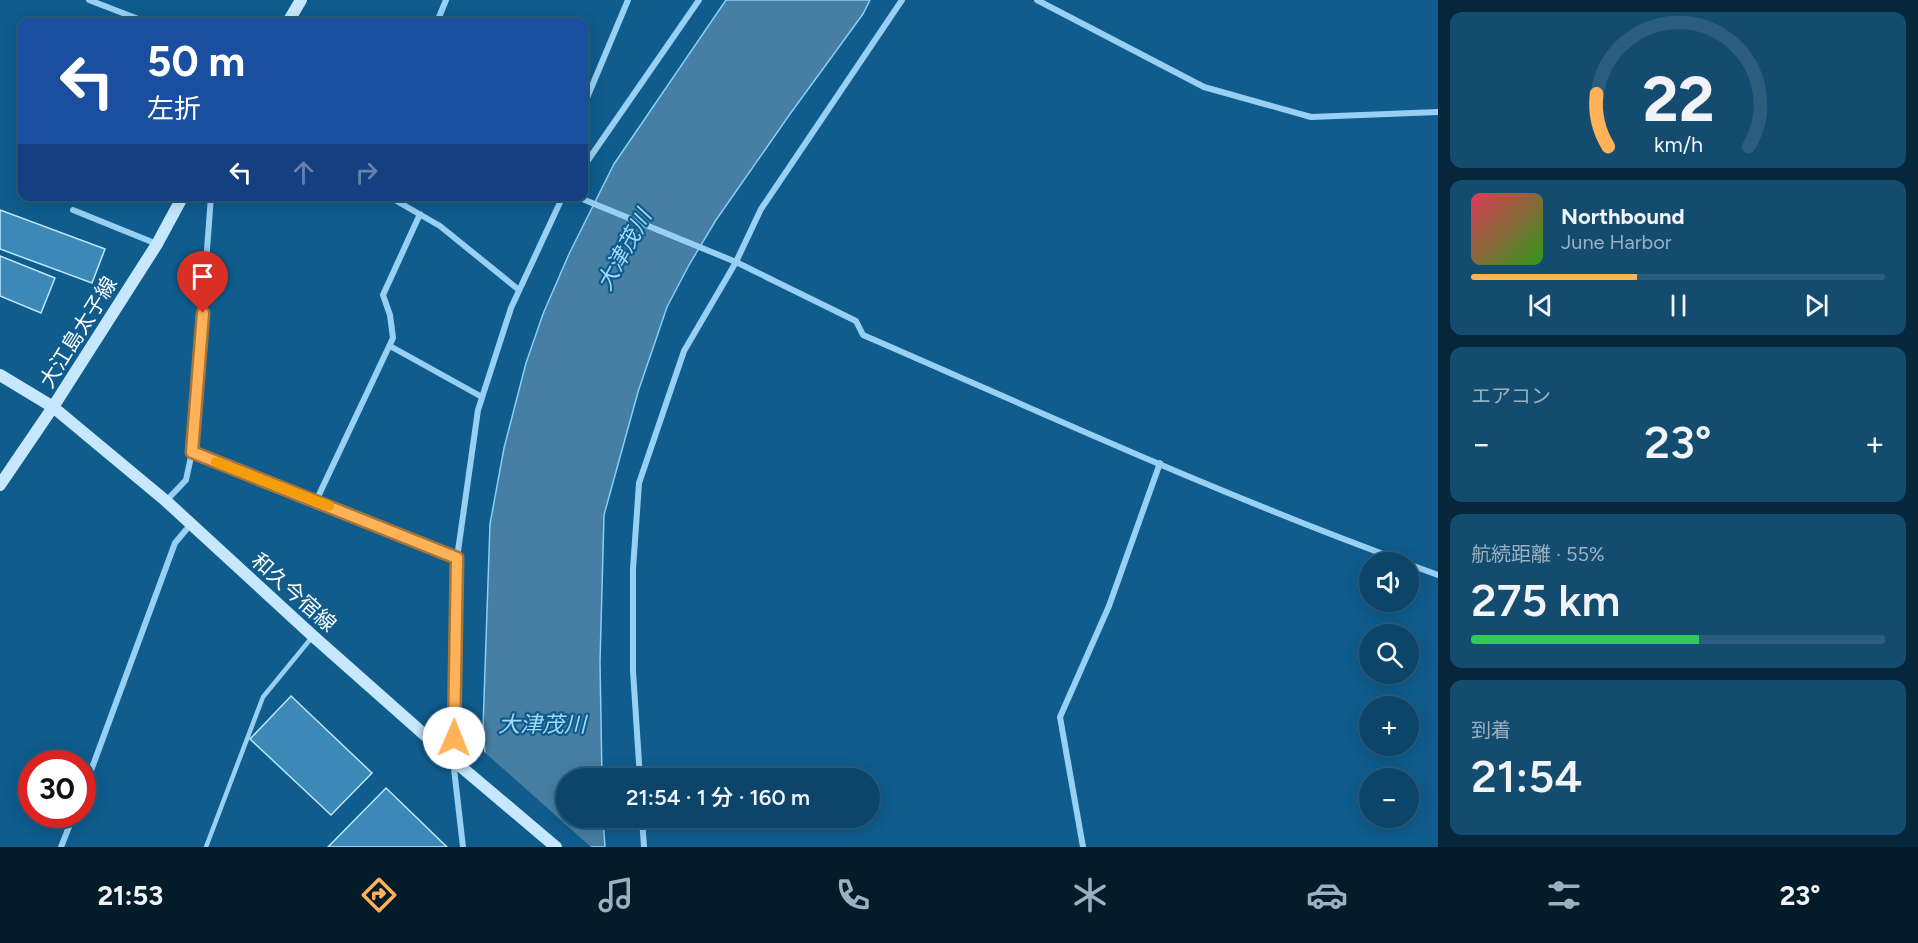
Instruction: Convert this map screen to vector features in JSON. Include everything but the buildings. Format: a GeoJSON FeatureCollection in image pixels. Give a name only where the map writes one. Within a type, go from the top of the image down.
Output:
{"type":"FeatureCollection","features":[{"type":"Feature","properties":{"kind":"main road"},"geometry":{"type":"LineString","coordinates":[[290,18],[301,0]]}},
{"type":"Feature","properties":{"kind":"main road","name":"大江島太子線"},"geometry":{"type":"LineString","coordinates":[[0,485],[53,407],[157,244],[180,201]]}},
{"type":"Feature","properties":{"kind":"main road","name":"和久今宿線"},"geometry":{"type":"LineString","coordinates":[[0,375],[53,407],[166,501],[313,636],[453,760],[556,847]]}},
{"type":"Feature","properties":{"kind":"street"},"geometry":{"type":"LineString","coordinates":[[89,0],[136,18]]}},
{"type":"Feature","properties":{"kind":"street"},"geometry":{"type":"LineString","coordinates":[[439,18],[446,0]]}},
{"type":"Feature","properties":{"kind":"street"},"geometry":{"type":"LineString","coordinates":[[588,95],[628,0]]}},
{"type":"Feature","properties":{"kind":"street"},"geometry":{"type":"LineString","coordinates":[[588,160],[699,0]]}},
{"type":"Feature","properties":{"kind":"street"},"geometry":{"type":"LineString","coordinates":[[639,768],[633,671],[633,569],[639,483],[684,351],[736,262],[761,209],[902,0]]}},
{"type":"Feature","properties":{"kind":"street"},"geometry":{"type":"LineString","coordinates":[[1037,0],[1204,87],[1311,117],[1438,112]]}},
{"type":"Feature","properties":{"kind":"street"},"geometry":{"type":"LineString","coordinates":[[166,501],[186,480],[192,452],[212,201]]}},
{"type":"Feature","properties":{"kind":"street"},"geometry":{"type":"LineString","coordinates":[[397,201],[440,226],[519,290]]}},
{"type":"Feature","properties":{"kind":"street"},"geometry":{"type":"LineString","coordinates":[[463,847],[453,760],[457,558],[478,410],[511,308],[561,201]]}},
{"type":"Feature","properties":{"kind":"street"},"geometry":{"type":"LineString","coordinates":[[588,201],[736,262],[856,321],[863,335],[1160,464],[1376,552]]}},
{"type":"Feature","properties":{"kind":"street"},"geometry":{"type":"LineString","coordinates":[[73,210],[157,244]]}},
{"type":"Feature","properties":{"kind":"street"},"geometry":{"type":"LineString","coordinates":[[316,501],[393,338],[390,315],[383,295],[420,214]]}},
{"type":"Feature","properties":{"kind":"street"},"geometry":{"type":"LineString","coordinates":[[390,346],[482,397]]}},
{"type":"Feature","properties":{"kind":"street"},"geometry":{"type":"LineString","coordinates":[[192,452],[457,558]]}},
{"type":"Feature","properties":{"kind":"street"},"geometry":{"type":"LineString","coordinates":[[1083,847],[1060,717],[1109,606],[1160,464]]}},
{"type":"Feature","properties":{"kind":"street"},"geometry":{"type":"LineString","coordinates":[[96,757],[175,543],[191,524]]}},
{"type":"Feature","properties":{"kind":"street"},"geometry":{"type":"LineString","coordinates":[[1419,568],[1438,575]]}},
{"type":"Feature","properties":{"kind":"street"},"geometry":{"type":"LineString","coordinates":[[61,847],[68,828]]}},
{"type":"Feature","properties":{"kind":"street"},"geometry":{"type":"LineString","coordinates":[[643,828],[644,847]]}},
{"type":"Feature","properties":{"kind":"lane"},"geometry":{"type":"LineString","coordinates":[[206,847],[263,697],[313,636]]}},
{"type":"Feature","properties":{"kind":"water","name":"大津茂川"},"geometry":{"type":"Polygon","coordinates":[[[726,0],[870,0],[863,14],[716,220],[689,265],[667,307],[638,392],[604,515],[600,662],[602,768],[556,768],[556,828],[604,828],[605,847],[492,847],[483,728],[490,524],[504,448],[526,363],[543,314],[569,254],[614,164],[726,0]]]}},
{"type":"Feature","properties":{"kind":"pier"},"geometry":{"type":"Polygon","coordinates":[[[481,749],[556,816],[556,828],[570,828],[591,847],[489,847],[481,749]]]}},
{"type":"Feature","properties":{"kind":"slow traffic"},"geometry":{"type":"LineString","coordinates":[[216,462],[329,506]]}},
{"type":"Feature","properties":{"kind":"route"},"geometry":{"type":"LineString","coordinates":[[203,313],[192,452],[457,558],[454,738]]}}]}
